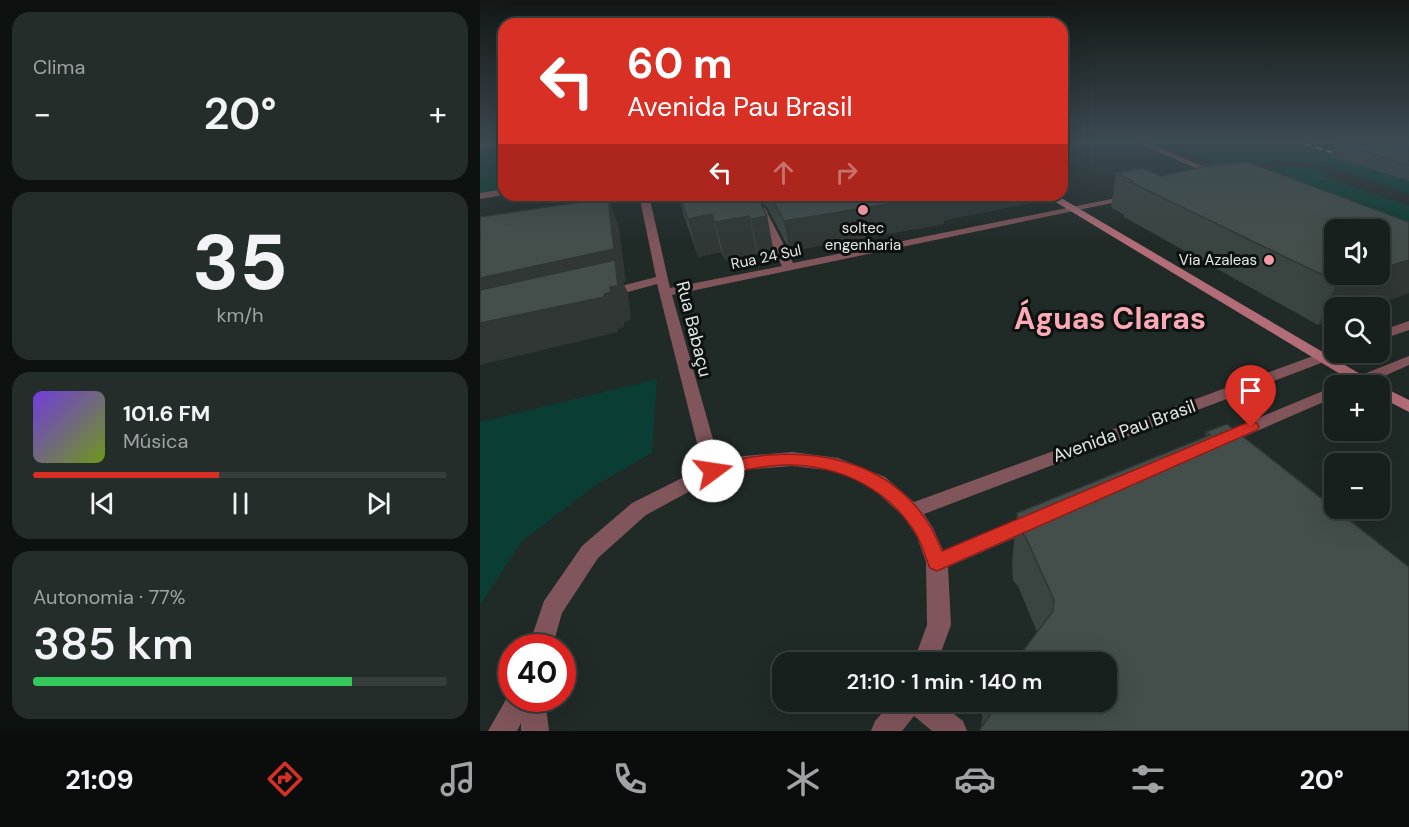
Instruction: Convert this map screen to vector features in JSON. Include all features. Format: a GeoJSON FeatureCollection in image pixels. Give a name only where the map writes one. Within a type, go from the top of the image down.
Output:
{"type":"FeatureCollection","features":[{"type":"Feature","properties":{"kind":"main road"},"geometry":{"type":"LineString","coordinates":[[1059,201],[1324,352]]}},
{"type":"Feature","properties":{"kind":"main road"},"geometry":{"type":"LineString","coordinates":[[1339,363],[1351,375]]}},
{"type":"Feature","properties":{"kind":"main road"},"geometry":{"type":"LineString","coordinates":[[1390,396],[1409,407]]}},
{"type":"Feature","properties":{"kind":"street"},"geometry":{"type":"LineString","coordinates":[[1203,182],[1225,178],[1216,174]]}},
{"type":"Feature","properties":{"kind":"street"},"geometry":{"type":"LineString","coordinates":[[480,196],[498,193]]}},
{"type":"Feature","properties":{"kind":"street","name":"Rua 24 Sul"},"geometry":{"type":"LineString","coordinates":[[597,296],[789,267],[1136,196]]}},
{"type":"Feature","properties":{"kind":"street","name":"Rua Babaçu"},"geometry":{"type":"LineString","coordinates":[[645,201],[664,286],[713,471]]}},
{"type":"Feature","properties":{"kind":"street"},"geometry":{"type":"LineString","coordinates":[[760,208],[789,267]]}},
{"type":"Feature","properties":{"kind":"street"},"geometry":{"type":"LineString","coordinates":[[1390,332],[1409,325]]}},
{"type":"Feature","properties":{"kind":"street","name":"Avenida Pau Brasil"},"geometry":{"type":"LineString","coordinates":[[911,511],[1324,357]]}},
{"type":"Feature","properties":{"kind":"street"},"geometry":{"type":"LineString","coordinates":[[1377,375],[1409,360]]}},
{"type":"Feature","properties":{"kind":"street"},"geometry":{"type":"LineString","coordinates":[[1206,446],[1324,396]]}},
{"type":"Feature","properties":{"kind":"street"},"geometry":{"type":"LineString","coordinates":[[544,634],[552,609],[590,552],[639,509],[713,471],[744,463],[792,459],[838,465],[878,482],[911,511],[927,534],[937,562],[939,626],[929,652]]}},
{"type":"Feature","properties":{"kind":"street"},"geometry":{"type":"LineString","coordinates":[[937,562],[1045,516]]}},
{"type":"Feature","properties":{"kind":"street"},"geometry":{"type":"LineString","coordinates":[[502,731],[512,712]]}},
{"type":"Feature","properties":{"kind":"street"},"geometry":{"type":"LineString","coordinates":[[533,712],[535,731]]}},
{"type":"Feature","properties":{"kind":"street"},"geometry":{"type":"LineString","coordinates":[[885,731],[901,712]]}},
{"type":"Feature","properties":{"kind":"street"},"geometry":{"type":"LineString","coordinates":[[929,712],[952,731]]}},
{"type":"Feature","properties":{"kind":"green space"},"geometry":{"type":"Polygon","coordinates":[[[480,174],[498,174],[498,191],[480,193],[480,174]]]}},
{"type":"Feature","properties":{"kind":"green space"},"geometry":{"type":"Polygon","coordinates":[[[1244,174],[1328,174],[1321,176],[1409,206],[1409,234],[1390,231],[1390,219],[1347,219],[1225,178],[1244,174]]]}},
{"type":"Feature","properties":{"kind":"green space"},"geometry":{"type":"Polygon","coordinates":[[[1351,174],[1409,174],[1409,194],[1351,174]]]}},
{"type":"Feature","properties":{"kind":"green space"},"geometry":{"type":"Polygon","coordinates":[[[657,379],[652,453],[597,484],[522,541],[480,605],[480,422],[657,379]]]}},
{"type":"Feature","properties":{"kind":"building"},"geometry":{"type":"Polygon","coordinates":[[[1118,174],[1161,176],[1281,174],[1409,222],[1409,260],[1390,266],[1390,219],[1324,219],[1324,276],[1130,182],[1133,181],[1118,174]]]}},
{"type":"Feature","properties":{"kind":"building"},"geometry":{"type":"Polygon","coordinates":[[[588,201],[608,201],[614,249],[480,278],[480,217],[588,201]]]}},
{"type":"Feature","properties":{"kind":"building"},"geometry":{"type":"Polygon","coordinates":[[[681,201],[759,201],[767,216],[751,219],[749,216],[715,222],[712,214],[688,219],[681,201]]]}},
{"type":"Feature","properties":{"kind":"building"},"geometry":{"type":"Polygon","coordinates":[[[773,201],[907,201],[784,221],[773,201]]]}},
{"type":"Feature","properties":{"kind":"building"},"geometry":{"type":"Polygon","coordinates":[[[615,260],[618,286],[610,287],[611,292],[604,294],[604,297],[480,323],[480,290],[615,260]]]}},
{"type":"Feature","properties":{"kind":"building"},"geometry":{"type":"Polygon","coordinates":[[[1227,424],[1324,500],[1324,519],[1348,519],[1409,567],[1409,731],[979,731],[992,712],[1117,712],[1117,652],[1022,652],[1053,611],[1054,600],[1025,536],[1019,531],[1017,513],[1210,435],[1206,432],[1227,424]]]}},
{"type":"Feature","properties":{"kind":"place","name":"soltec engenharia"},"geometry":{"type":"Point","coordinates":[863,210]}},
{"type":"Feature","properties":{"kind":"place","name":"Via Azaleas"},"geometry":{"type":"Point","coordinates":[1269,260]}},
{"type":"Feature","properties":{"kind":"district","name":"Águas Claras"},"geometry":{"type":"Point","coordinates":[1110,318]}},
{"type":"Feature","properties":{"kind":"route"},"geometry":{"type":"LineString","coordinates":[[713,471],[744,463],[792,459],[838,465],[878,482],[911,511],[927,534],[937,562],[1251,427]]}}]}
